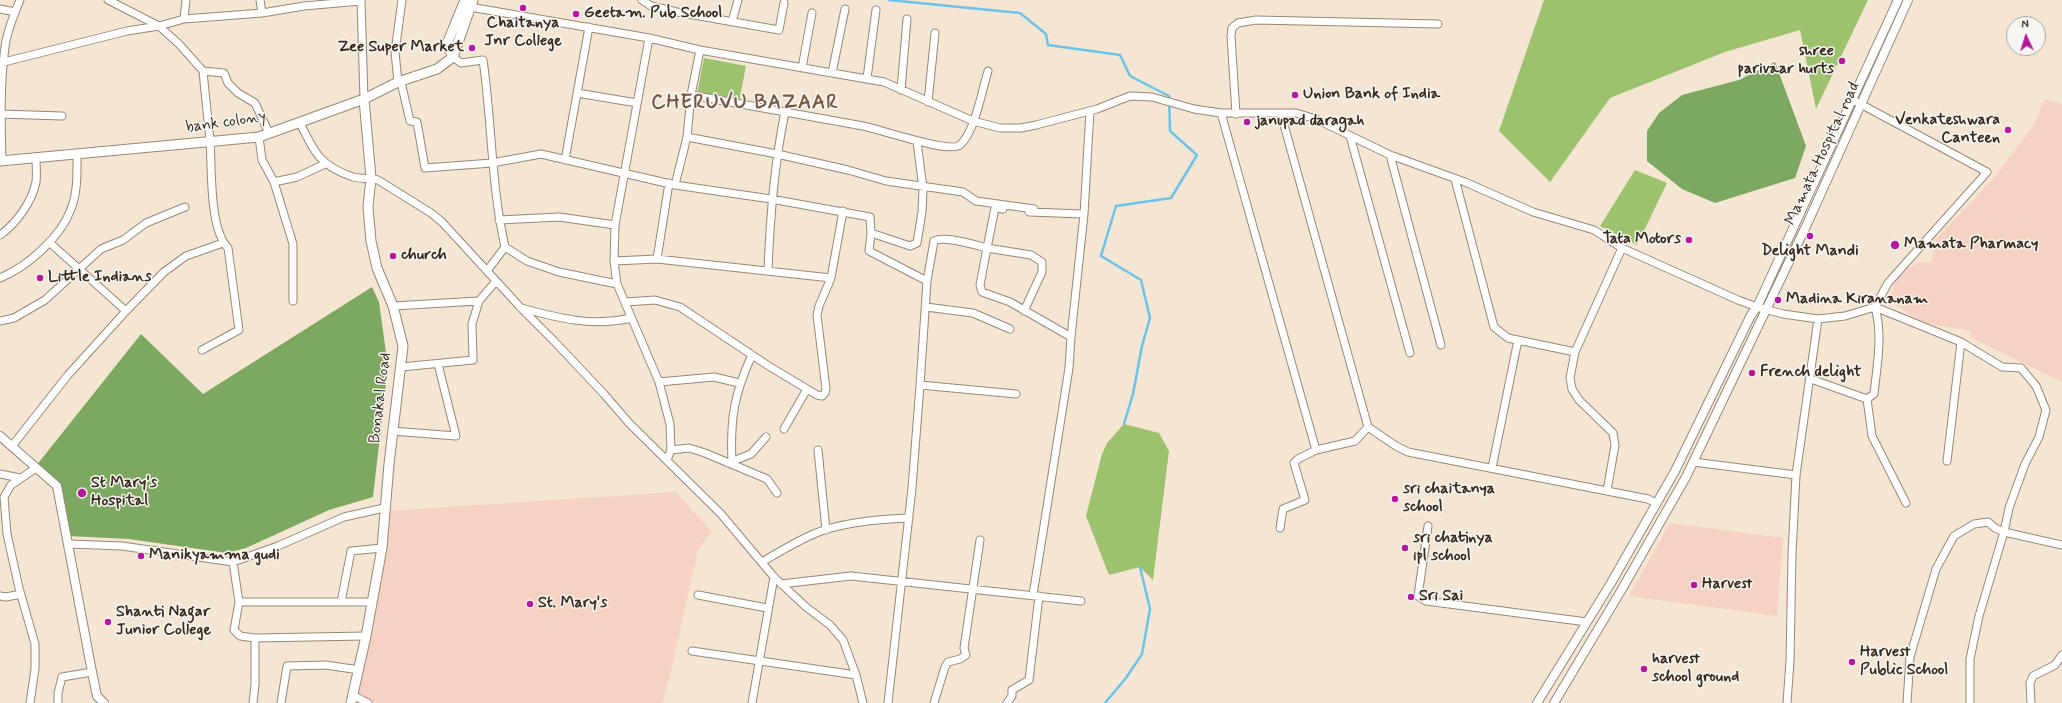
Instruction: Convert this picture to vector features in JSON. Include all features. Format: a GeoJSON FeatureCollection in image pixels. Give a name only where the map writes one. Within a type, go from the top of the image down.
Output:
{"type":"FeatureCollection","features":[{"type":"Feature","properties":{"kind":"main road"},"geometry":{"type":"LineString","coordinates":[[453,57],[470,2]]}},
{"type":"Feature","properties":{"kind":"main road","name":"bank colony"},"geometry":{"type":"LineString","coordinates":[[1,160],[259,137],[364,99],[400,82],[437,69],[453,57]]}},
{"type":"Feature","properties":{"kind":"main road","name":"Bonakal Road"},"geometry":{"type":"LineString","coordinates":[[352,700],[366,636],[382,548],[384,508],[392,431],[401,367],[402,346],[393,306],[377,268],[371,241],[368,207],[371,178],[364,99]]}},
{"type":"Feature","properties":{"kind":"street"},"geometry":{"type":"LineString","coordinates":[[1,160],[1,111],[5,46],[20,0]]}},
{"type":"Feature","properties":{"kind":"street"},"geometry":{"type":"LineString","coordinates":[[108,0],[159,26],[179,44],[203,71],[210,142],[214,208],[223,243],[228,248],[239,330],[202,350]]}},
{"type":"Feature","properties":{"kind":"street"},"geometry":{"type":"LineString","coordinates":[[184,19],[186,0]]}},
{"type":"Feature","properties":{"kind":"street"},"geometry":{"type":"LineString","coordinates":[[260,0],[262,13]]}},
{"type":"Feature","properties":{"kind":"street"},"geometry":{"type":"LineString","coordinates":[[402,0],[395,52],[400,82],[410,121],[417,122],[425,168],[492,163],[541,154],[672,184],[844,211],[870,217],[871,233],[869,251],[927,281]]}},
{"type":"Feature","properties":{"kind":"street"},"geometry":{"type":"LineString","coordinates":[[642,0],[651,6],[779,30],[784,3]]}},
{"type":"Feature","properties":{"kind":"street"},"geometry":{"type":"LineString","coordinates":[[732,22],[738,0]]}},
{"type":"Feature","properties":{"kind":"street","name":"Mamata Hospital road"},"geometry":{"type":"LineString","coordinates":[[1554,703],[1622,589],[1693,462],[1762,318],[1761,308],[1797,217],[1853,100],[1898,0]]}},
{"type":"Feature","properties":{"kind":"street","name":"Mamata Hospital road"},"geometry":{"type":"LineString","coordinates":[[1537,703],[1587,622],[1675,471],[1751,315],[1761,308],[1862,105],[1908,0]]}},
{"type":"Feature","properties":{"kind":"street"},"geometry":{"type":"LineString","coordinates":[[4,62],[184,19],[262,13],[303,3],[361,1],[364,99]]}},
{"type":"Feature","properties":{"kind":"street"},"geometry":{"type":"LineString","coordinates":[[470,2],[649,38],[700,50],[884,82],[973,121],[1000,128],[1021,128],[1090,111],[1130,96],[1152,97],[1194,109],[1221,113],[1296,113],[1316,119],[1390,155],[1465,182],[1533,212],[1594,230],[1622,248],[1738,300],[1783,314],[1818,319],[1845,316],[1874,307],[1961,342],[2002,367],[2021,368],[2036,386],[2046,410],[2039,437],[2025,464],[2009,508],[2004,532],[1979,616],[1970,659],[1970,703]]}},
{"type":"Feature","properties":{"kind":"street"},"geometry":{"type":"LineString","coordinates":[[0,9],[15,12]]}},
{"type":"Feature","properties":{"kind":"street"},"geometry":{"type":"LineString","coordinates":[[832,73],[844,9]]}},
{"type":"Feature","properties":{"kind":"street"},"geometry":{"type":"LineString","coordinates":[[867,78],[876,10]]}},
{"type":"Feature","properties":{"kind":"street"},"geometry":{"type":"LineString","coordinates":[[802,68],[812,13]]}},
{"type":"Feature","properties":{"kind":"street"},"geometry":{"type":"LineString","coordinates":[[902,90],[907,19]]}},
{"type":"Feature","properties":{"kind":"street"},"geometry":{"type":"LineString","coordinates":[[1236,114],[1231,36],[1232,28],[1238,23],[1256,20],[1438,24]]}},
{"type":"Feature","properties":{"kind":"street"},"geometry":{"type":"LineString","coordinates":[[565,160],[589,27]]}},
{"type":"Feature","properties":{"kind":"street"},"geometry":{"type":"LineString","coordinates":[[928,102],[935,33]]}},
{"type":"Feature","properties":{"kind":"street"},"geometry":{"type":"LineString","coordinates":[[649,38],[615,225],[614,261],[617,284],[659,382],[670,424],[671,450],[667,460]]}},
{"type":"Feature","properties":{"kind":"street"},"geometry":{"type":"LineString","coordinates":[[657,259],[672,184],[687,137],[691,95],[700,50]]}},
{"type":"Feature","properties":{"kind":"street"},"geometry":{"type":"LineString","coordinates":[[453,57],[461,63],[483,60],[488,99],[492,163],[499,220],[505,247],[527,261],[559,272],[617,284]]}},
{"type":"Feature","properties":{"kind":"street"},"geometry":{"type":"LineString","coordinates":[[203,71],[224,73],[228,83],[238,92],[255,103],[269,133]]}},
{"type":"Feature","properties":{"kind":"street"},"geometry":{"type":"LineString","coordinates":[[691,95],[863,126],[887,131],[917,142],[953,147],[959,146],[967,137],[988,71]]}},
{"type":"Feature","properties":{"kind":"street"},"geometry":{"type":"LineString","coordinates":[[577,93],[637,103]]}},
{"type":"Feature","properties":{"kind":"street"},"geometry":{"type":"LineString","coordinates":[[1853,100],[1987,172],[1888,283],[1874,307],[1879,323],[1879,339],[1874,394],[1867,399]]}},
{"type":"Feature","properties":{"kind":"street"},"geometry":{"type":"LineString","coordinates":[[1,111],[62,116]]}},
{"type":"Feature","properties":{"kind":"street"},"geometry":{"type":"LineString","coordinates":[[1007,703],[1012,696],[1012,690],[1029,680],[1036,595],[1069,368],[1084,214],[1090,111]]}},
{"type":"Feature","properties":{"kind":"street"},"geometry":{"type":"LineString","coordinates":[[768,271],[771,199],[777,154],[785,112]]}},
{"type":"Feature","properties":{"kind":"street"},"geometry":{"type":"LineString","coordinates":[[1221,113],[1316,450]]}},
{"type":"Feature","properties":{"kind":"street"},"geometry":{"type":"LineString","coordinates":[[1281,114],[1368,427],[1396,446],[1408,452],[1648,499],[1656,504]]}},
{"type":"Feature","properties":{"kind":"street"},"geometry":{"type":"LineString","coordinates":[[300,123],[313,150],[325,164],[354,177],[371,178],[431,213],[442,222],[496,282],[554,341],[629,423],[721,514],[774,577],[806,607],[830,625],[843,640],[856,675],[863,703]]}},
{"type":"Feature","properties":{"kind":"street"},"geometry":{"type":"LineString","coordinates":[[1350,136],[1410,353]]}},
{"type":"Feature","properties":{"kind":"street"},"geometry":{"type":"LineString","coordinates":[[259,137],[262,160],[274,182],[293,244],[293,301]]}},
{"type":"Feature","properties":{"kind":"street"},"geometry":{"type":"LineString","coordinates":[[687,137],[777,154],[848,170],[886,182],[963,192],[976,201],[1034,209]]}},
{"type":"Feature","properties":{"kind":"street"},"geometry":{"type":"LineString","coordinates":[[871,233],[910,246],[917,243],[922,212],[923,188],[917,142]]}},
{"type":"Feature","properties":{"kind":"street"},"geometry":{"type":"LineString","coordinates":[[0,278],[16,271],[49,242],[71,209],[76,179],[77,154]]}},
{"type":"Feature","properties":{"kind":"street"},"geometry":{"type":"LineString","coordinates":[[1390,155],[1441,345]]}},
{"type":"Feature","properties":{"kind":"street"},"geometry":{"type":"LineString","coordinates":[[0,236],[9,228],[32,196],[36,181],[36,157]]}},
{"type":"Feature","properties":{"kind":"street"},"geometry":{"type":"LineString","coordinates":[[274,182],[297,176],[325,164]]}},
{"type":"Feature","properties":{"kind":"street"},"geometry":{"type":"LineString","coordinates":[[1455,179],[1494,327],[1508,338],[1575,352]]}},
{"type":"Feature","properties":{"kind":"street"},"geometry":{"type":"LineString","coordinates":[[0,321],[14,318],[45,300],[101,249],[122,240],[157,217],[185,207]]}},
{"type":"Feature","properties":{"kind":"street"},"geometry":{"type":"LineString","coordinates":[[1071,337],[1010,302],[986,294],[980,289],[995,208],[1084,214]]}},
{"type":"Feature","properties":{"kind":"street"},"geometry":{"type":"LineString","coordinates":[[625,302],[655,300],[680,308],[752,355],[820,396],[826,391],[818,315],[819,306],[831,278],[844,211]]}},
{"type":"Feature","properties":{"kind":"street"},"geometry":{"type":"LineString","coordinates":[[499,220],[559,217],[615,225]]}},
{"type":"Feature","properties":{"kind":"street"},"geometry":{"type":"LineString","coordinates":[[888,703],[909,518],[927,281],[934,241],[938,239],[952,240],[987,248],[1031,255],[1042,262],[1042,272],[1024,311]]}},
{"type":"Feature","properties":{"kind":"street"},"geometry":{"type":"LineString","coordinates":[[49,242],[126,311]]}},
{"type":"Feature","properties":{"kind":"street"},"geometry":{"type":"LineString","coordinates":[[12,446],[68,375],[126,311],[164,272],[186,256],[223,243]]}},
{"type":"Feature","properties":{"kind":"street"},"geometry":{"type":"LineString","coordinates":[[487,271],[505,247]]}},
{"type":"Feature","properties":{"kind":"street"},"geometry":{"type":"LineString","coordinates":[[1607,491],[1615,445],[1613,433],[1579,400],[1572,389],[1570,378],[1575,352],[1622,248]]}},
{"type":"Feature","properties":{"kind":"street"},"geometry":{"type":"LineString","coordinates":[[614,261],[657,259],[768,271],[794,272],[831,278]]}},
{"type":"Feature","properties":{"kind":"street"},"geometry":{"type":"LineString","coordinates":[[401,367],[473,360],[472,324],[479,300],[496,282]]}},
{"type":"Feature","properties":{"kind":"street"},"geometry":{"type":"LineString","coordinates":[[393,306],[453,304],[479,300]]}},
{"type":"Feature","properties":{"kind":"street"},"geometry":{"type":"LineString","coordinates":[[926,307],[973,313],[1010,329]]}},
{"type":"Feature","properties":{"kind":"street"},"geometry":{"type":"LineString","coordinates":[[521,308],[586,323],[613,322],[631,318]]}},
{"type":"Feature","properties":{"kind":"street"},"geometry":{"type":"LineString","coordinates":[[1787,703],[1790,661],[1792,554],[1796,475],[1811,379],[1818,319]]}},
{"type":"Feature","properties":{"kind":"street"},"geometry":{"type":"LineString","coordinates":[[1492,468],[1518,340]]}},
{"type":"Feature","properties":{"kind":"street"},"geometry":{"type":"LineString","coordinates":[[1947,461],[1961,342]]}},
{"type":"Feature","properties":{"kind":"street"},"geometry":{"type":"LineString","coordinates":[[729,462],[732,415],[739,383],[752,355]]}},
{"type":"Feature","properties":{"kind":"street"},"geometry":{"type":"LineString","coordinates":[[392,431],[456,436],[438,364]]}},
{"type":"Feature","properties":{"kind":"street"},"geometry":{"type":"LineString","coordinates":[[659,382],[714,377],[739,383]]}},
{"type":"Feature","properties":{"kind":"street"},"geometry":{"type":"LineString","coordinates":[[1811,379],[1867,399]]}},
{"type":"Feature","properties":{"kind":"street"},"geometry":{"type":"LineString","coordinates":[[920,385],[1016,394]]}},
{"type":"Feature","properties":{"kind":"street"},"geometry":{"type":"LineString","coordinates":[[784,429],[808,389]]}},
{"type":"Feature","properties":{"kind":"street"},"geometry":{"type":"LineString","coordinates":[[1867,399],[1872,436],[1906,503]]}},
{"type":"Feature","properties":{"kind":"street"},"geometry":{"type":"LineString","coordinates":[[1280,528],[1282,509],[1305,500],[1294,468],[1295,460],[1316,450],[1355,441],[1368,427]]}},
{"type":"Feature","properties":{"kind":"street"},"geometry":{"type":"LineString","coordinates":[[0,436],[57,486],[69,544],[96,700],[104,703]]}},
{"type":"Feature","properties":{"kind":"street"},"geometry":{"type":"LineString","coordinates":[[729,462],[751,454],[766,437]]}},
{"type":"Feature","properties":{"kind":"street"},"geometry":{"type":"LineString","coordinates":[[671,450],[689,448],[729,462],[766,478],[777,492]]}},
{"type":"Feature","properties":{"kind":"street"},"geometry":{"type":"LineString","coordinates":[[818,450],[826,530]]}},
{"type":"Feature","properties":{"kind":"street"},"geometry":{"type":"LineString","coordinates":[[1693,462],[1796,475]]}},
{"type":"Feature","properties":{"kind":"street"},"geometry":{"type":"LineString","coordinates":[[30,703],[35,669],[35,644],[21,594],[7,534],[4,497],[11,485],[36,468]]}},
{"type":"Feature","properties":{"kind":"street"},"geometry":{"type":"LineString","coordinates":[[0,474],[20,478]]}},
{"type":"Feature","properties":{"kind":"street"},"geometry":{"type":"LineString","coordinates":[[69,544],[122,546],[233,562],[278,546],[344,517],[384,508]]}},
{"type":"Feature","properties":{"kind":"street"},"geometry":{"type":"LineString","coordinates":[[762,562],[816,533],[826,530],[882,519],[909,518]]}},
{"type":"Feature","properties":{"kind":"street"},"geometry":{"type":"LineString","coordinates":[[1907,703],[1910,657],[1936,569],[1954,536],[1974,524],[1988,522],[1995,528],[2004,532],[2062,545]]}},
{"type":"Feature","properties":{"kind":"street"},"geometry":{"type":"LineString","coordinates":[[1428,526],[1418,596],[1426,601],[1587,622]]}},
{"type":"Feature","properties":{"kind":"street"},"geometry":{"type":"LineString","coordinates":[[934,703],[945,667],[948,662],[960,659],[966,655],[964,648],[980,540]]}},
{"type":"Feature","properties":{"kind":"street"},"geometry":{"type":"LineString","coordinates":[[341,602],[351,551],[382,548]]}},
{"type":"Feature","properties":{"kind":"street"},"geometry":{"type":"LineString","coordinates":[[233,562],[239,602],[234,630],[240,636],[255,638],[366,636]]}},
{"type":"Feature","properties":{"kind":"street"},"geometry":{"type":"LineString","coordinates":[[781,584],[851,576],[903,580],[973,590],[1036,595],[1082,602]]}},
{"type":"Feature","properties":{"kind":"street"},"geometry":{"type":"LineString","coordinates":[[752,703],[767,608],[774,577]]}},
{"type":"Feature","properties":{"kind":"street"},"geometry":{"type":"LineString","coordinates":[[0,596],[6,597],[21,594]]}},
{"type":"Feature","properties":{"kind":"street"},"geometry":{"type":"LineString","coordinates":[[698,595],[767,608]]}},
{"type":"Feature","properties":{"kind":"street"},"geometry":{"type":"LineString","coordinates":[[239,602],[372,602]]}},
{"type":"Feature","properties":{"kind":"street"},"geometry":{"type":"LineString","coordinates":[[253,703],[255,684],[255,638]]}},
{"type":"Feature","properties":{"kind":"street"},"geometry":{"type":"LineString","coordinates":[[692,651],[856,675]]}},
{"type":"Feature","properties":{"kind":"street"},"geometry":{"type":"LineString","coordinates":[[2031,703],[2030,683],[2033,676],[2055,665],[2062,655]]}},
{"type":"Feature","properties":{"kind":"street"},"geometry":{"type":"LineString","coordinates":[[281,703],[287,666],[326,665],[359,670]]}},
{"type":"Feature","properties":{"kind":"street"},"geometry":{"type":"LineString","coordinates":[[58,703],[58,693],[62,677],[92,672]]}},
{"type":"Feature","properties":{"kind":"street"},"geometry":{"type":"LineString","coordinates":[[352,700],[368,703]]}},
{"type":"Feature","properties":{"kind":"shaded area"},"geometry":{"type":"Polygon","coordinates":[[[2045,99],[2062,104],[2062,382],[1970,337],[1971,331],[1920,322],[1891,301],[1895,275],[1920,262],[1931,263],[1935,240],[1995,177],[2033,126],[2045,99]]]}},
{"type":"Feature","properties":{"kind":"shaded area","name":"St. Mary's"},"geometry":{"type":"Polygon","coordinates":[[[676,492],[711,531],[698,550],[672,667],[662,703],[369,703],[355,697],[387,511],[676,492]]]}},
{"type":"Feature","properties":{"kind":"shaded area"},"geometry":{"type":"Polygon","coordinates":[[[1670,523],[1783,538],[1777,616],[1629,596],[1670,523]]]}},
{"type":"Feature","properties":{"kind":"green space"},"geometry":{"type":"Polygon","coordinates":[[[1544,0],[1868,0],[1816,109],[1800,30],[1725,52],[1610,98],[1550,182],[1499,131],[1544,0]]]}},
{"type":"Feature","properties":{"kind":"green space"},"geometry":{"type":"Polygon","coordinates":[[[704,58],[746,66],[739,102],[697,94],[704,58]]]}},
{"type":"Feature","properties":{"kind":"green space"},"geometry":{"type":"Polygon","coordinates":[[[1775,62],[1806,146],[1795,178],[1715,203],[1682,189],[1647,161],[1647,131],[1659,113],[1682,95],[1739,80],[1775,62]]]}},
{"type":"Feature","properties":{"kind":"green space"},"geometry":{"type":"Polygon","coordinates":[[[1635,170],[1667,183],[1637,245],[1600,226],[1635,170]]]}},
{"type":"Feature","properties":{"kind":"green space"},"geometry":{"type":"Polygon","coordinates":[[[372,287],[379,302],[388,367],[373,497],[329,510],[246,548],[227,553],[129,539],[68,536],[57,486],[36,466],[141,334],[203,394],[372,287]]]}},
{"type":"Feature","properties":{"kind":"green space"},"geometry":{"type":"Polygon","coordinates":[[[1124,424],[1159,433],[1169,451],[1153,580],[1140,567],[1109,575],[1086,516],[1102,454],[1107,443],[1124,424]]]}},
{"type":"Feature","properties":{"kind":"waterway"},"geometry":{"type":"LineString","coordinates":[[889,0],[1020,13],[1046,34],[1048,45],[1120,55],[1130,76],[1169,96],[1170,131],[1197,155],[1171,198],[1116,206],[1101,256],[1141,280],[1150,318],[1142,346],[1133,394],[1124,424]]}},
{"type":"Feature","properties":{"kind":"waterway"},"geometry":{"type":"LineString","coordinates":[[1105,703],[1126,678],[1142,654],[1150,609],[1140,567]]}},
{"type":"Feature","properties":{"kind":"place","name":"Chaitanya Jnr College"},"geometry":{"type":"Point","coordinates":[523,8]}},
{"type":"Feature","properties":{"kind":"place","name":"Geetam. Pub School"},"geometry":{"type":"Point","coordinates":[576,14]}},
{"type":"Feature","properties":{"kind":"place","name":"Zee Super Market"},"geometry":{"type":"Point","coordinates":[472,48]}},
{"type":"Feature","properties":{"kind":"place","name":"shree parivaar hurts"},"geometry":{"type":"Point","coordinates":[1842,61]}},
{"type":"Feature","properties":{"kind":"place","name":"Union Bank of India"},"geometry":{"type":"Point","coordinates":[1295,95]}},
{"type":"Feature","properties":{"kind":"place","name":"janupad daragah"},"geometry":{"type":"Point","coordinates":[1247,122]}},
{"type":"Feature","properties":{"kind":"place","name":"Venkateshwara Canteen"},"geometry":{"type":"Point","coordinates":[2008,130]}},
{"type":"Feature","properties":{"kind":"place","name":"Delight Mandi"},"geometry":{"type":"Point","coordinates":[1810,236]}},
{"type":"Feature","properties":{"kind":"place","name":"Tata Motors"},"geometry":{"type":"Point","coordinates":[1689,240]}},
{"type":"Feature","properties":{"kind":"place","name":"Mamata Pharmacy"},"geometry":{"type":"Point","coordinates":[1895,245]}},
{"type":"Feature","properties":{"kind":"place","name":"church"},"geometry":{"type":"Point","coordinates":[393,256]}},
{"type":"Feature","properties":{"kind":"place","name":"Little Indians"},"geometry":{"type":"Point","coordinates":[40,278]}},
{"type":"Feature","properties":{"kind":"place","name":"Madina Kirananam"},"geometry":{"type":"Point","coordinates":[1778,300]}},
{"type":"Feature","properties":{"kind":"place","name":"French delight"},"geometry":{"type":"Point","coordinates":[1752,373]}},
{"type":"Feature","properties":{"kind":"place","name":"St Mary's Hospital"},"geometry":{"type":"Point","coordinates":[82,493]}},
{"type":"Feature","properties":{"kind":"place","name":"sri chaitanya school"},"geometry":{"type":"Point","coordinates":[1395,499]}},
{"type":"Feature","properties":{"kind":"place","name":"sri chatinya ipl school"},"geometry":{"type":"Point","coordinates":[1405,548]}},
{"type":"Feature","properties":{"kind":"place","name":"Manikyamma gudi"},"geometry":{"type":"Point","coordinates":[141,556]}},
{"type":"Feature","properties":{"kind":"place","name":"Harvest"},"geometry":{"type":"Point","coordinates":[1694,585]}},
{"type":"Feature","properties":{"kind":"place","name":"Sri Sai"},"geometry":{"type":"Point","coordinates":[1411,597]}},
{"type":"Feature","properties":{"kind":"place","name":"St. Mary's"},"geometry":{"type":"Point","coordinates":[530,604]}},
{"type":"Feature","properties":{"kind":"place","name":"Shanti Nagar Junior College"},"geometry":{"type":"Point","coordinates":[108,622]}},
{"type":"Feature","properties":{"kind":"place","name":"Harvest Public School"},"geometry":{"type":"Point","coordinates":[1852,662]}},
{"type":"Feature","properties":{"kind":"place","name":"harvest school ground"},"geometry":{"type":"Point","coordinates":[1644,669]}},
{"type":"Feature","properties":{"kind":"district","name":"CHERUVU BAZAAR"},"geometry":{"type":"Point","coordinates":[745,104]}}]}
